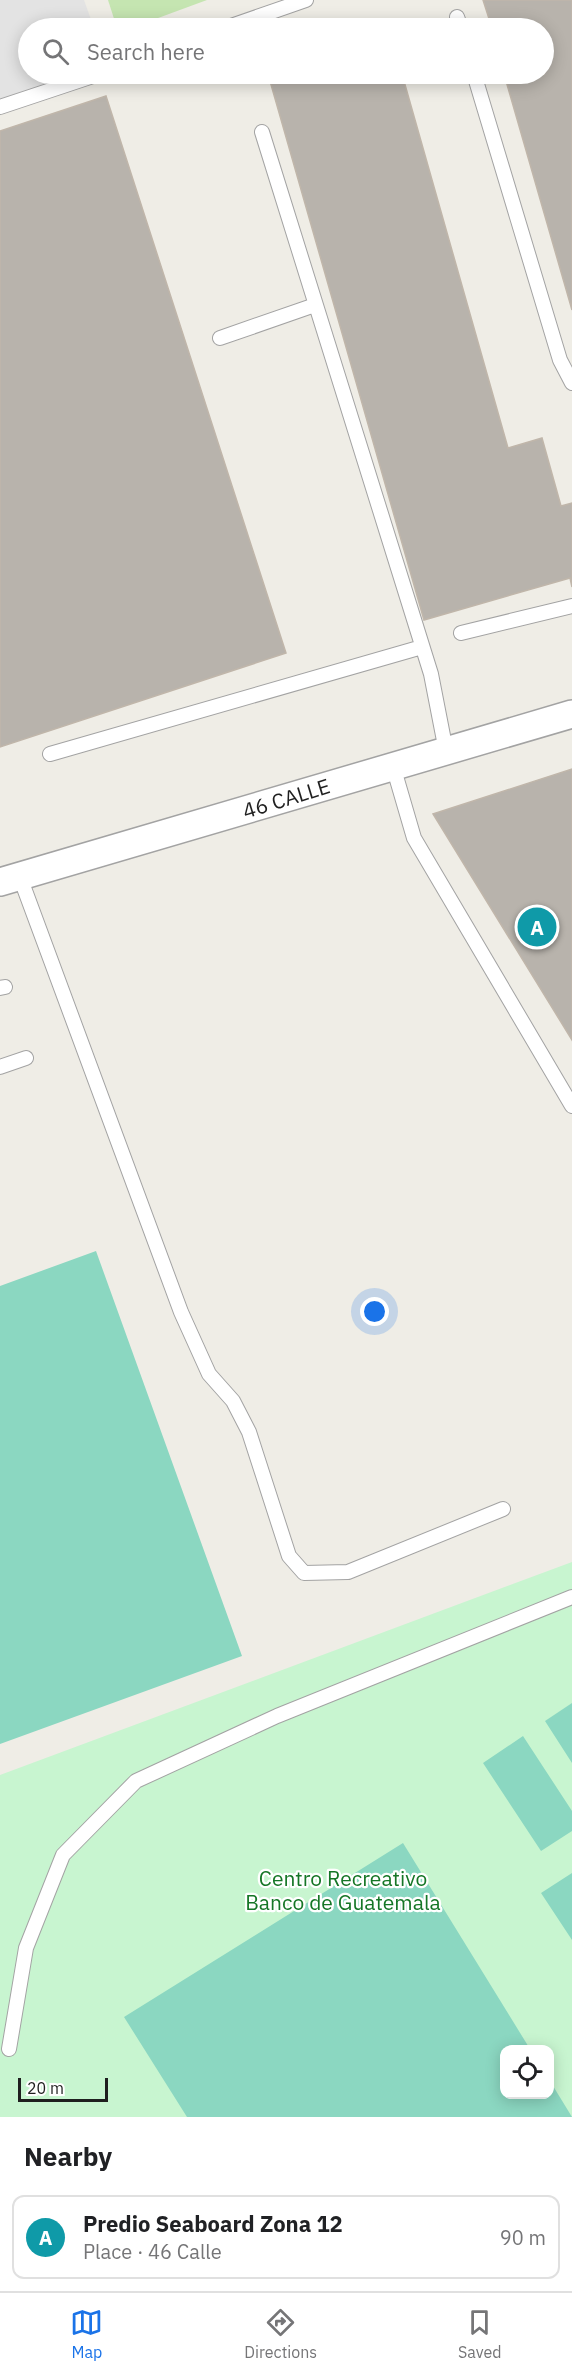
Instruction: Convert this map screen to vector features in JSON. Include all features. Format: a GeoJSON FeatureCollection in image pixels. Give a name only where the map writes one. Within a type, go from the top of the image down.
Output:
{"type":"FeatureCollection","features":[{"type":"Feature","properties":{"kind":"street","name":"46 CALLE"},"geometry":{"type":"LineString","coordinates":[[10,880],[572,714]]}},
{"type":"Feature","properties":{"kind":"lane"},"geometry":{"type":"LineString","coordinates":[[254,18],[306,0]]}},
{"type":"Feature","properties":{"kind":"lane"},"geometry":{"type":"LineString","coordinates":[[0,107],[69,84]]}},
{"type":"Feature","properties":{"kind":"lane"},"geometry":{"type":"LineString","coordinates":[[477,84],[560,360],[572,383]]}},
{"type":"Feature","properties":{"kind":"lane"},"geometry":{"type":"LineString","coordinates":[[262,132],[431,674],[446,751]]}},
{"type":"Feature","properties":{"kind":"lane"},"geometry":{"type":"LineString","coordinates":[[220,338],[315,305]]}},
{"type":"Feature","properties":{"kind":"lane"},"geometry":{"type":"LineString","coordinates":[[461,633],[572,606]]}},
{"type":"Feature","properties":{"kind":"lane"},"geometry":{"type":"LineString","coordinates":[[50,754],[422,647]]}},
{"type":"Feature","properties":{"kind":"lane"},"geometry":{"type":"LineString","coordinates":[[393,766],[414,838],[572,1106]]}},
{"type":"Feature","properties":{"kind":"lane"},"geometry":{"type":"LineString","coordinates":[[10,880],[182,1312],[209,1374],[233,1401],[249,1432],[289,1556],[304,1573],[348,1572],[503,1509]]}},
{"type":"Feature","properties":{"kind":"lane"},"geometry":{"type":"LineString","coordinates":[[0,1067],[26,1059]]}},
{"type":"Feature","properties":{"kind":"lane"},"geometry":{"type":"LineString","coordinates":[[9,2049],[26,1948],[63,1855],[136,1781],[277,1716],[572,1597]]}},
{"type":"Feature","properties":{"kind":"green space"},"geometry":{"type":"Polygon","coordinates":[[[108,0],[207,0],[158,18],[114,18],[108,0]]]}},
{"type":"Feature","properties":{"kind":"green space"},"geometry":{"type":"Polygon","coordinates":[[[96,1251],[242,1656],[0,1744],[0,1286],[96,1251]]]}},
{"type":"Feature","properties":{"kind":"green space","name":"Centro Recreativo Banco de Guatemala"},"geometry":{"type":"Polygon","coordinates":[[[572,1562],[572,2117],[0,2117],[0,1775],[572,1562]]]}},
{"type":"Feature","properties":{"kind":"green space"},"geometry":{"type":"Polygon","coordinates":[[[572,1703],[572,1763],[545,1721],[572,1703]]]}},
{"type":"Feature","properties":{"kind":"green space"},"geometry":{"type":"Polygon","coordinates":[[[523,1736],[572,1811],[572,1831],[541,1851],[483,1763],[523,1736]]]}},
{"type":"Feature","properties":{"kind":"green space"},"geometry":{"type":"Polygon","coordinates":[[[403,1843],[528,2045],[500,2045],[500,2099],[554,2099],[554,2088],[572,2117],[187,2117],[124,2017],[403,1843]]]}},
{"type":"Feature","properties":{"kind":"green space"},"geometry":{"type":"Polygon","coordinates":[[[572,1873],[572,1940],[541,1893],[572,1873]]]}},
{"type":"Feature","properties":{"kind":"shaded area"},"geometry":{"type":"Polygon","coordinates":[[[0,0],[84,0],[90,18],[18,18],[18,84],[50,84],[0,101],[0,0]]]}},
{"type":"Feature","properties":{"kind":"building"},"geometry":{"type":"Polygon","coordinates":[[[483,0],[572,0],[572,310],[507,84],[554,84],[554,18],[489,18],[483,0]]]}},
{"type":"Feature","properties":{"kind":"building"},"geometry":{"type":"Polygon","coordinates":[[[271,84],[405,84],[508,448],[542,438],[561,506],[572,503],[572,587],[570,578],[424,620],[271,84]]]}},
{"type":"Feature","properties":{"kind":"building"},"geometry":{"type":"Polygon","coordinates":[[[106,96],[286,653],[0,747],[0,131],[106,96]]]}},
{"type":"Feature","properties":{"kind":"building"},"geometry":{"type":"Polygon","coordinates":[[[572,769],[572,1040],[433,814],[572,769]]]}},
{"type":"Feature","properties":{"kind":"place","name":"Predio Seaboard Zona 12"},"geometry":{"type":"Point","coordinates":[537,927]}}]}
